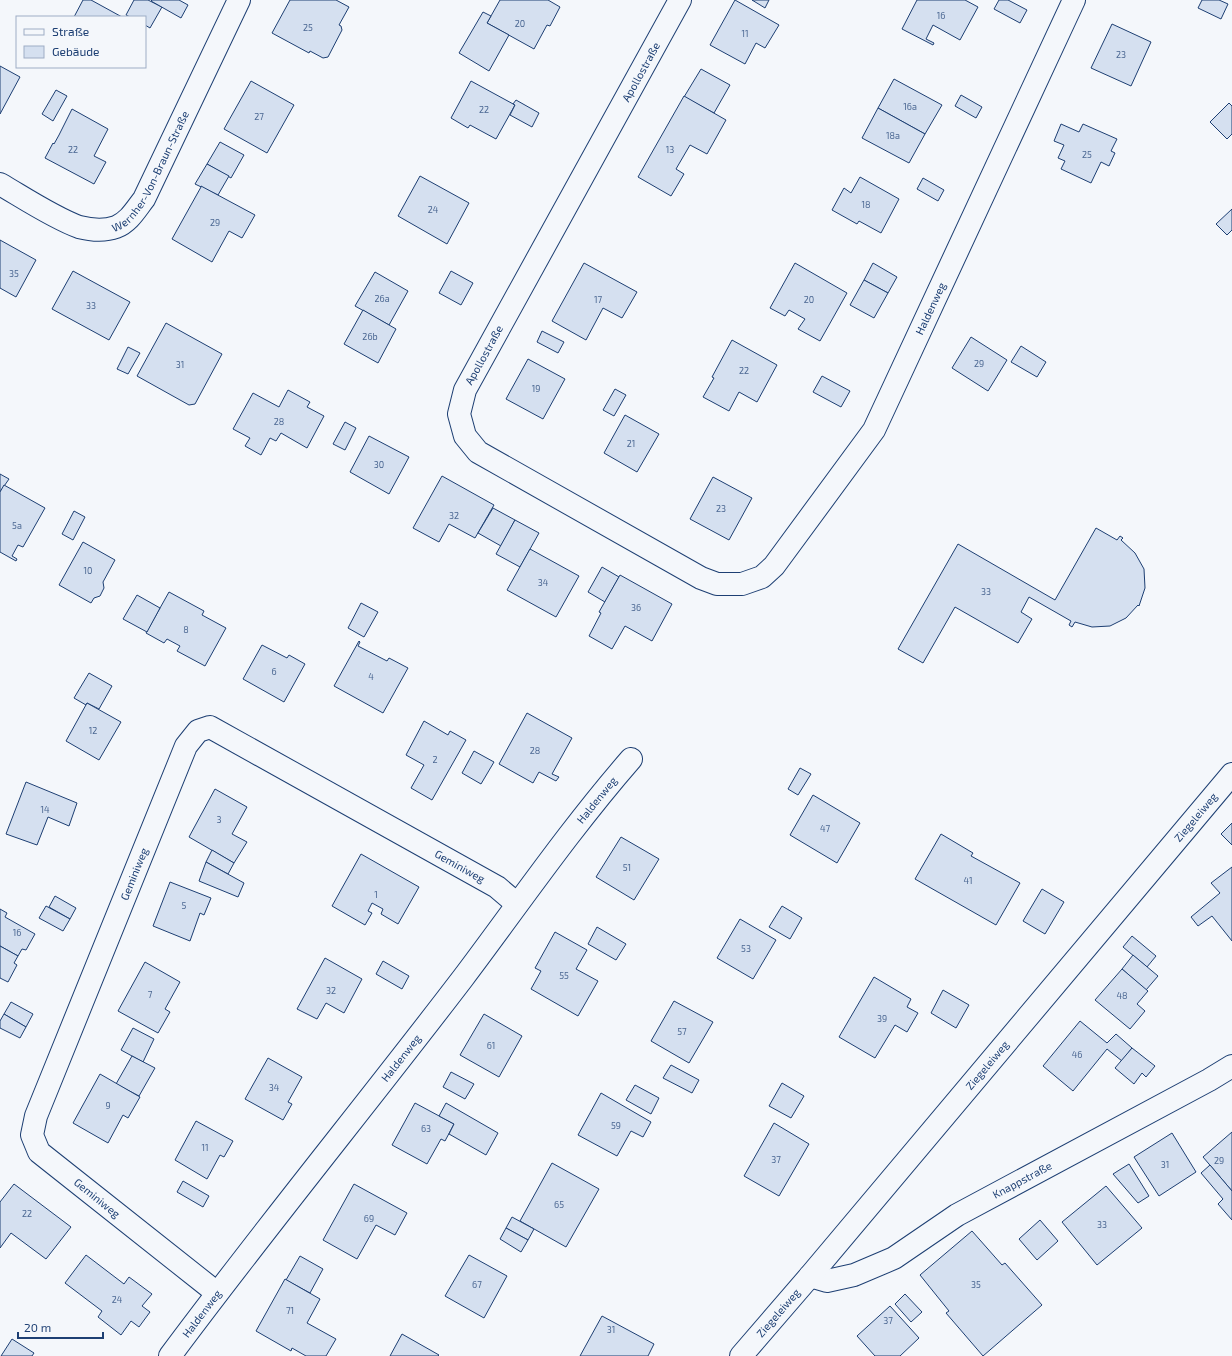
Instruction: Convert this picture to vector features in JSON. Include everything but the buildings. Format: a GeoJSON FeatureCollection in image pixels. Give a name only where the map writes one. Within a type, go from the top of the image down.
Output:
{"type":"FeatureCollection","features":[{"type":"Feature","properties":{"kind":"street","name":"Wernher-Von-Braun-Straße"},"geometry":{"type":"LineString","coordinates":[[0,184],[62,219],[80,227],[98,230],[117,227],[129,219],[144,199],[238,0]]}},
{"type":"Feature","properties":{"kind":"street","name":"Apollostraße"},"geometry":{"type":"LineString","coordinates":[[680,0],[464,390],[459,414],[465,436],[478,452],[701,578],[716,584],[742,584]]}},
{"type":"Feature","properties":{"kind":"street","name":"Haldenweg"},"geometry":{"type":"LineString","coordinates":[[742,584],[762,577],[774,566],[874,430],[1074,0]]}},
{"type":"Feature","properties":{"kind":"street","name":"Geminiweg"},"geometry":{"type":"LineString","coordinates":[[217,1293],[39,1152],[32,1135],[36,1116],[186,746],[198,731],[210,727],[497,887],[517,904]]}},
{"type":"Feature","properties":{"kind":"street","name":"Haldenweg"},"geometry":{"type":"LineString","coordinates":[[170,1356],[217,1293],[463,978],[517,904],[611,782],[631,759]]}},
{"type":"Feature","properties":{"kind":"street","name":"Ziegeleiweg"},"geometry":{"type":"LineString","coordinates":[[741,1356],[1232,774]]}},
{"type":"Feature","properties":{"kind":"street","name":"Knappstraße"},"geometry":{"type":"LineString","coordinates":[[810,1276],[827,1281],[854,1276],[894,1258],[957,1215],[1209,1080],[1232,1066]]}}]}
